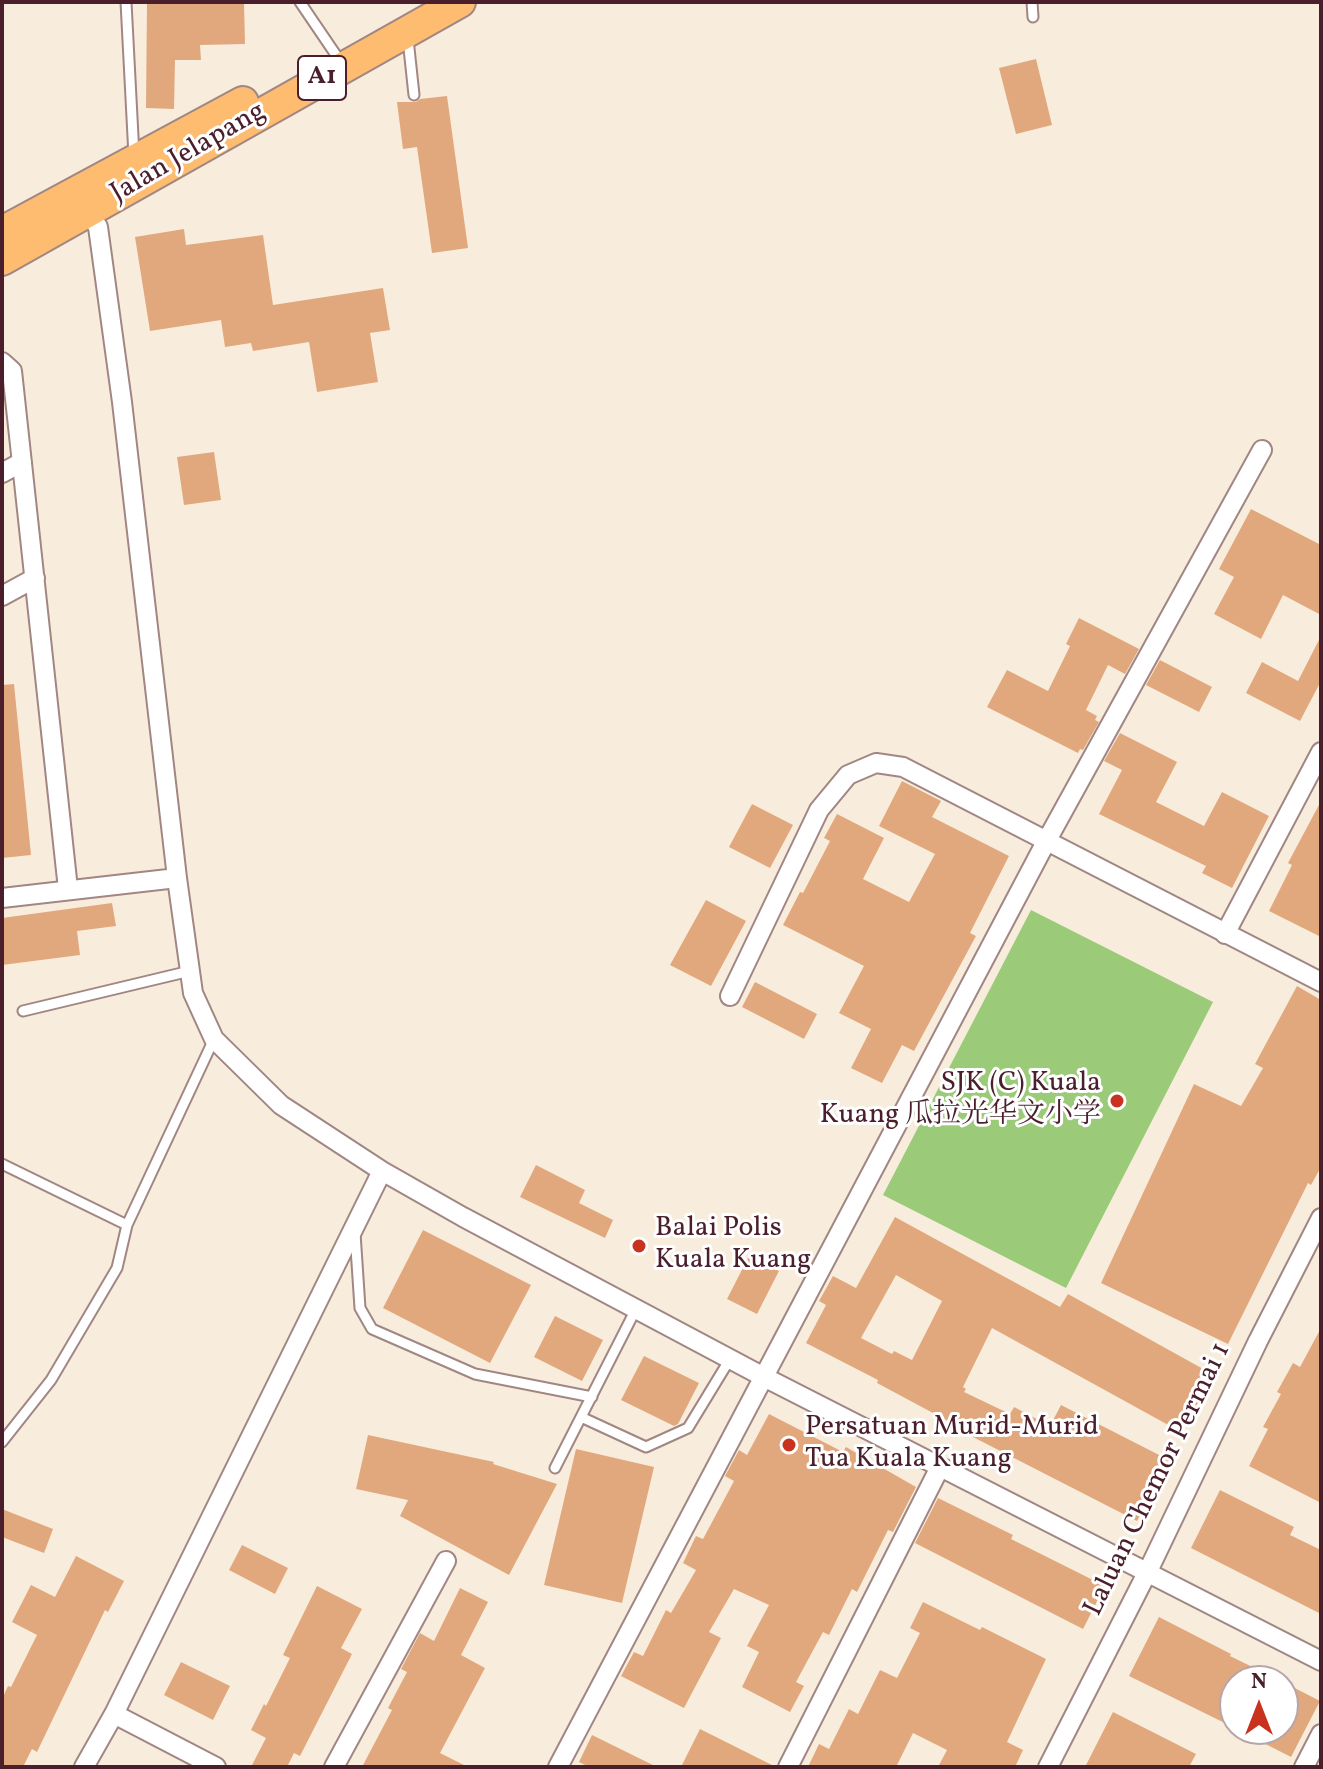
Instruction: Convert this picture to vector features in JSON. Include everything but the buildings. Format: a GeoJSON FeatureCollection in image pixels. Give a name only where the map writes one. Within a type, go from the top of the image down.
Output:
{"type":"FeatureCollection","features":[{"type":"Feature","properties":{"kind":"main road","name":"Jalan Jelapang"},"geometry":{"type":"LineString","coordinates":[[2,260],[83,202],[135,159],[436,2]]}},
{"type":"Feature","properties":{"kind":"main road","name":"Jalan Jelapang"},"geometry":{"type":"LineString","coordinates":[[2,232],[83,202],[460,2]]}},
{"type":"Feature","properties":{"kind":"street"},"geometry":{"type":"LineString","coordinates":[[83,202],[98,227],[193,993],[214,1039],[281,1105],[382,1171],[762,1376],[1321,1661]]}},
{"type":"Feature","properties":{"kind":"street"},"geometry":{"type":"LineString","coordinates":[[7,367],[22,462],[68,889]]}},
{"type":"Feature","properties":{"kind":"street"},"geometry":{"type":"LineString","coordinates":[[558,1767],[1047,840],[1262,450]]}},
{"type":"Feature","properties":{"kind":"street"},"geometry":{"type":"LineString","coordinates":[[2,473],[22,462]]}},
{"type":"Feature","properties":{"kind":"street"},"geometry":{"type":"LineString","coordinates":[[2,596],[35,578]]}},
{"type":"Feature","properties":{"kind":"street"},"geometry":{"type":"LineString","coordinates":[[1225,934],[1321,752]]}},
{"type":"Feature","properties":{"kind":"street"},"geometry":{"type":"LineString","coordinates":[[730,996],[819,810],[848,775],[876,763],[903,767],[1321,982]]}},
{"type":"Feature","properties":{"kind":"street"},"geometry":{"type":"LineString","coordinates":[[2,898],[177,878]]}},
{"type":"Feature","properties":{"kind":"street"},"geometry":{"type":"LineString","coordinates":[[84,1767],[114,1714],[382,1171]]}},
{"type":"Feature","properties":{"kind":"street","name":"Laluan Chemor Permai 1"},"geometry":{"type":"LineString","coordinates":[[1048,1767],[1321,1218]]}},
{"type":"Feature","properties":{"kind":"street"},"geometry":{"type":"LineString","coordinates":[[788,1767],[940,1467]]}},
{"type":"Feature","properties":{"kind":"street"},"geometry":{"type":"LineString","coordinates":[[334,1767],[446,1561]]}},
{"type":"Feature","properties":{"kind":"street"},"geometry":{"type":"LineString","coordinates":[[114,1714],[203,1764]]}},
{"type":"Feature","properties":{"kind":"street"},"geometry":{"type":"LineString","coordinates":[[1304,1767],[1321,1734]]}},
{"type":"Feature","properties":{"kind":"lane"},"geometry":{"type":"LineString","coordinates":[[126,2],[135,159]]}},
{"type":"Feature","properties":{"kind":"lane"},"geometry":{"type":"LineString","coordinates":[[300,2],[336,55]]}},
{"type":"Feature","properties":{"kind":"lane"},"geometry":{"type":"LineString","coordinates":[[1032,2],[1033,17]]}},
{"type":"Feature","properties":{"kind":"lane"},"geometry":{"type":"LineString","coordinates":[[407,32],[414,95]]}},
{"type":"Feature","properties":{"kind":"lane"},"geometry":{"type":"LineString","coordinates":[[23,1011],[190,971]]}},
{"type":"Feature","properties":{"kind":"lane"},"geometry":{"type":"LineString","coordinates":[[2,1442],[51,1380],[117,1268],[127,1225],[214,1039]]}},
{"type":"Feature","properties":{"kind":"lane"},"geometry":{"type":"LineString","coordinates":[[2,1164],[127,1225]]}},
{"type":"Feature","properties":{"kind":"lane"},"geometry":{"type":"LineString","coordinates":[[355,1226],[360,1308],[372,1329],[475,1374],[592,1397]]}},
{"type":"Feature","properties":{"kind":"lane"},"geometry":{"type":"LineString","coordinates":[[555,1468],[636,1309]]}},
{"type":"Feature","properties":{"kind":"lane"},"geometry":{"type":"LineString","coordinates":[[581,1417],[646,1447],[688,1428],[730,1359]]}},
{"type":"Feature","properties":{"kind":"green space"},"geometry":{"type":"Polygon","coordinates":[[[1031,910],[1213,1002],[1066,1288],[883,1195],[1031,910]]]}},
{"type":"Feature","properties":{"kind":"place","name":"SJK (C) Kuala Kuang 瓜拉光华文小学"},"geometry":{"type":"Point","coordinates":[1117,1101]}},
{"type":"Feature","properties":{"kind":"place","name":"Balai Polis Kuala Kuang"},"geometry":{"type":"Point","coordinates":[639,1246]}},
{"type":"Feature","properties":{"kind":"place","name":"Persatuan Murid-Murid Tua Kuala Kuang"},"geometry":{"type":"Point","coordinates":[789,1445]}}]}
